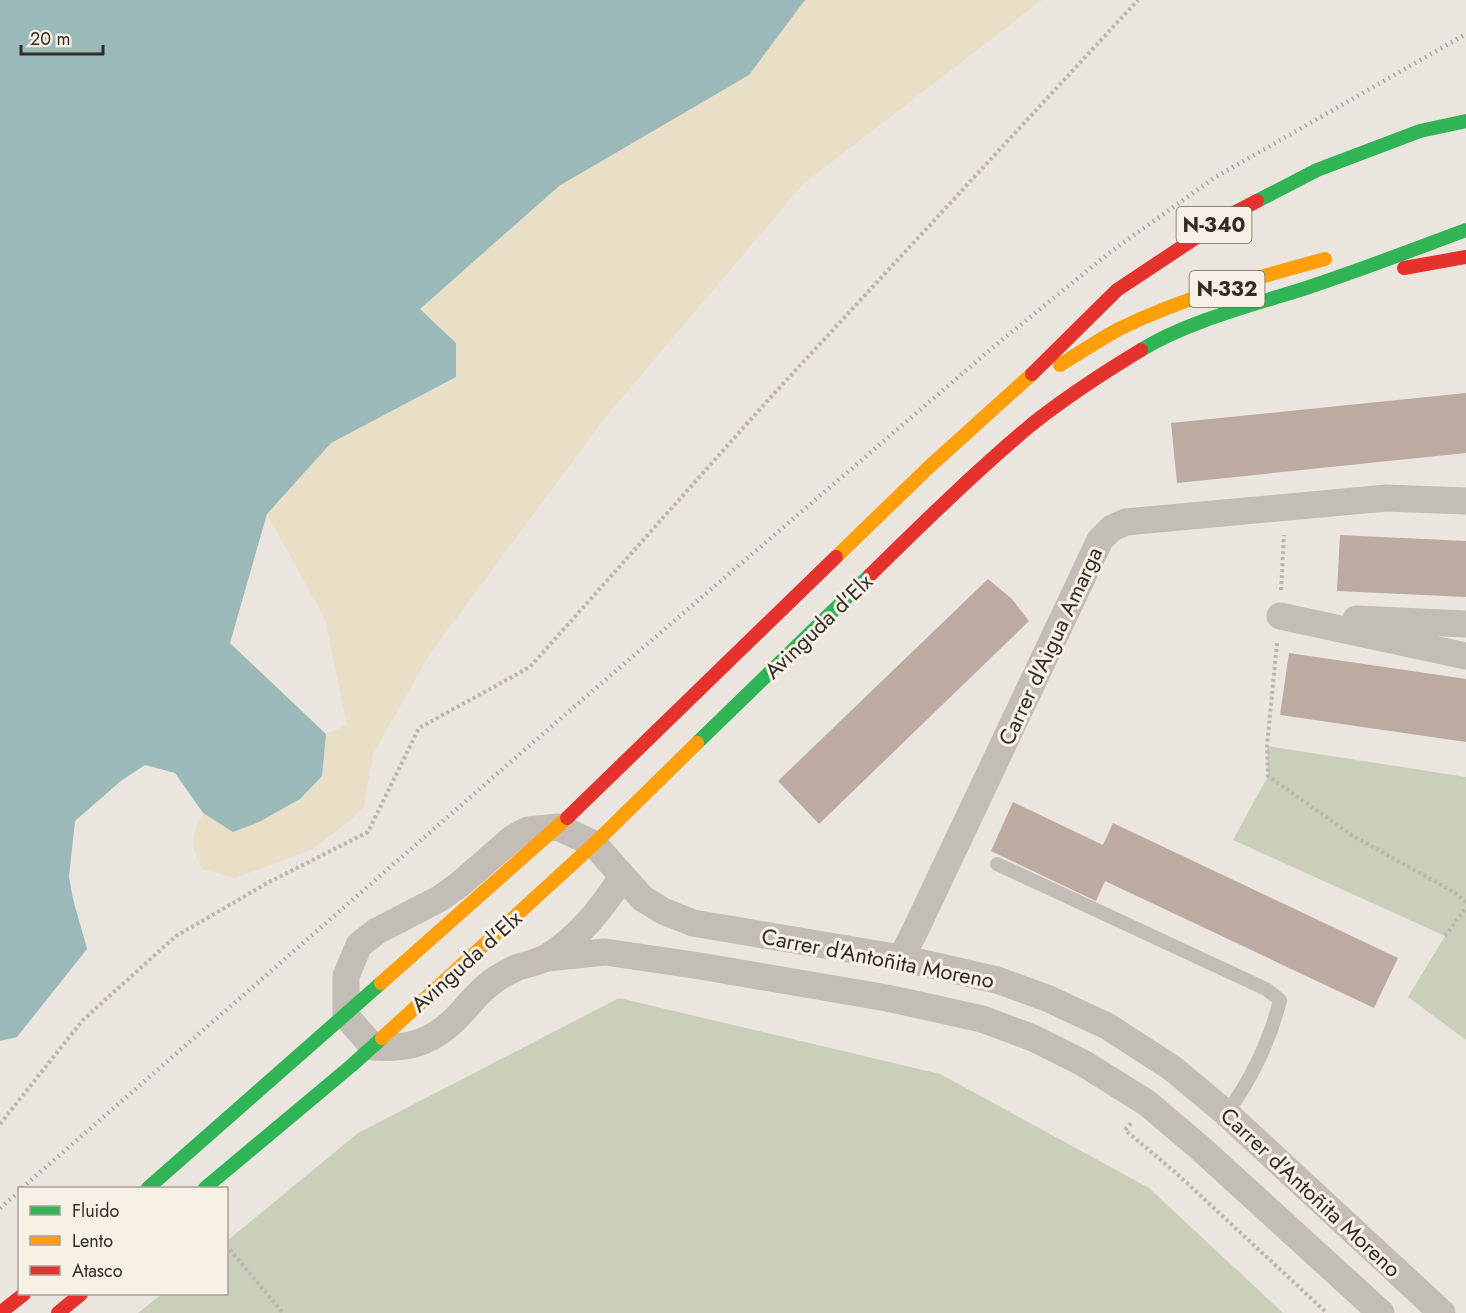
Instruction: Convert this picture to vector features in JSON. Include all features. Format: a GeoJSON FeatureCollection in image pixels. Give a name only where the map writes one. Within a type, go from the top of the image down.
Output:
{"type":"FeatureCollection","features":[{"type":"Feature","properties":{"kind":"highway","name":"N-340"},"geometry":{"type":"LineString","coordinates":[[1005,400],[1117,290],[1230,215],[1317,170],[1420,131],[1466,121]]}},
{"type":"Feature","properties":{"kind":"highway"},"geometry":{"type":"LineString","coordinates":[[1411,236],[1466,222]]}},
{"type":"Feature","properties":{"kind":"highway"},"geometry":{"type":"LineString","coordinates":[[1314,285],[1466,230]]}},
{"type":"Feature","properties":{"kind":"highway","name":"N-332"},"geometry":{"type":"LineString","coordinates":[[1005,400],[1084,349],[1139,320],[1266,275],[1333,257]]}},
{"type":"Feature","properties":{"kind":"highway"},"geometry":{"type":"LineString","coordinates":[[1314,285],[1466,257]]}},
{"type":"Feature","properties":{"kind":"highway","name":"Avinguda d'Elx"},"geometry":{"type":"LineString","coordinates":[[206,1187],[373,1047],[594,844],[947,501],[1033,424],[1091,381],[1154,342],[1219,316],[1314,285]]}},
{"type":"Feature","properties":{"kind":"highway","name":"Avinguda d'Elx"},"geometry":{"type":"LineString","coordinates":[[149,1187],[558,827],[928,467],[1005,400]]}},
{"type":"Feature","properties":{"kind":"highway"},"geometry":{"type":"LineString","coordinates":[[0,1313],[22,1295]]}},
{"type":"Feature","properties":{"kind":"highway"},"geometry":{"type":"LineString","coordinates":[[58,1313],[79,1295]]}},
{"type":"Feature","properties":{"kind":"street","name":"Carrer d'Aigua Amarga"},"geometry":{"type":"LineString","coordinates":[[901,958],[1100,540],[1112,528],[1126,522],[1386,498],[1466,501]]}},
{"type":"Feature","properties":{"kind":"street"},"geometry":{"type":"LineString","coordinates":[[1280,616],[1466,624]]}},
{"type":"Feature","properties":{"kind":"street"},"geometry":{"type":"LineString","coordinates":[[1280,616],[1466,656]]}},
{"type":"Feature","properties":{"kind":"street","name":"Carrer d'Antoñita Moreno"},"geometry":{"type":"LineString","coordinates":[[558,827],[594,844],[642,898],[663,911],[693,923],[901,958],[997,980],[1059,1003],[1107,1026],[1172,1068],[1226,1113],[1442,1313]]}},
{"type":"Feature","properties":{"kind":"street"},"geometry":{"type":"LineString","coordinates":[[373,1047],[346,1016],[346,976],[359,945],[377,931],[439,899],[459,885],[513,838],[528,830],[558,827]]}},
{"type":"Feature","properties":{"kind":"street","name":"Avinguda d'Elx"},"geometry":{"type":"LineString","coordinates":[[373,1047],[411,1046],[450,1024],[476,995],[495,980],[516,968],[546,958],[576,935],[605,903],[622,877]]}},
{"type":"Feature","properties":{"kind":"street","name":"Carrer d'Antoñita Moreno"},"geometry":{"type":"LineString","coordinates":[[546,958],[606,952],[700,966],[887,998],[982,1019],[1033,1038],[1083,1063],[1146,1102],[1199,1147],[1381,1313]]}},
{"type":"Feature","properties":{"kind":"lane"},"geometry":{"type":"LineString","coordinates":[[997,864],[1266,988],[1280,1000],[1276,1018],[1242,1093],[1226,1113]]}},
{"type":"Feature","properties":{"kind":"path"},"geometry":{"type":"LineString","coordinates":[[0,1124],[83,1020],[176,936],[271,881],[368,832],[420,728],[530,667],[769,399],[1138,0]]}},
{"type":"Feature","properties":{"kind":"path"},"geometry":{"type":"LineString","coordinates":[[1281,585],[1284,535]]}},
{"type":"Feature","properties":{"kind":"path"},"geometry":{"type":"LineString","coordinates":[[1280,616],[1267,746],[1268,776],[1353,836],[1454,892],[1466,902]]}},
{"type":"Feature","properties":{"kind":"path"},"geometry":{"type":"LineString","coordinates":[[1445,936],[1466,908]]}},
{"type":"Feature","properties":{"kind":"path"},"geometry":{"type":"LineString","coordinates":[[1122,1116],[1140,1129]]}},
{"type":"Feature","properties":{"kind":"path"},"geometry":{"type":"LineString","coordinates":[[1135,1117],[1125,1130],[1175,1172],[1327,1313]]}},
{"type":"Feature","properties":{"kind":"path"},"geometry":{"type":"LineString","coordinates":[[228,1247],[283,1313]]}},
{"type":"Feature","properties":{"kind":"green space"},"geometry":{"type":"Polygon","coordinates":[[[1267,746],[1466,777],[1466,1040],[1408,997],[1445,936],[1233,840],[1268,776],[1267,746]]]}},
{"type":"Feature","properties":{"kind":"green space"},"geometry":{"type":"Polygon","coordinates":[[[619,998],[940,1074],[1149,1188],[1283,1313],[138,1313],[161,1295],[228,1295],[228,1240],[358,1133],[619,998]]]}},
{"type":"Feature","properties":{"kind":"sand"},"geometry":{"type":"Polygon","coordinates":[[[805,0],[1042,0],[803,184],[604,419],[429,655],[373,754],[364,806],[351,820],[311,850],[235,878],[202,869],[195,853],[194,835],[203,813],[234,832],[322,776],[326,734],[347,725],[325,619],[267,514],[331,443],[456,377],[456,343],[420,309],[559,186],[749,75],[805,0]]]}},
{"type":"Feature","properties":{"kind":"water"},"geometry":{"type":"Polygon","coordinates":[[[0,0],[805,0],[749,75],[559,186],[420,309],[456,343],[456,377],[331,443],[267,514],[230,643],[326,734],[322,776],[300,799],[259,822],[233,832],[203,813],[175,773],[145,765],[122,780],[75,821],[69,877],[87,949],[17,1037],[0,1041],[0,0]]]}},
{"type":"Feature","properties":{"kind":"building"},"geometry":{"type":"Polygon","coordinates":[[[1466,393],[1466,453],[1177,483],[1171,423],[1466,393]]]}},
{"type":"Feature","properties":{"kind":"building"},"geometry":{"type":"Polygon","coordinates":[[[1340,535],[1466,541],[1466,597],[1337,591],[1340,535]]]}},
{"type":"Feature","properties":{"kind":"building"},"geometry":{"type":"Polygon","coordinates":[[[988,579],[1012,599],[1029,621],[819,824],[778,781],[988,579]]]}},
{"type":"Feature","properties":{"kind":"building"},"geometry":{"type":"Polygon","coordinates":[[[1289,653],[1466,679],[1466,742],[1280,715],[1289,653]]]}},
{"type":"Feature","properties":{"kind":"building"},"geometry":{"type":"Polygon","coordinates":[[[1013,802],[1103,845],[1113,823],[1398,958],[1374,1008],[1105,881],[1096,901],[991,851],[1013,802]]]}},
{"type":"Feature","properties":{"kind":"railway"},"geometry":{"type":"LineString","coordinates":[[23,1187],[575,706],[991,349],[1109,253],[1214,178],[1466,34]]}},
{"type":"Feature","properties":{"kind":"railway"},"geometry":{"type":"LineString","coordinates":[[0,1208],[18,1193]]}},
{"type":"Feature","properties":{"kind":"traffic: fast"},"geometry":{"type":"LineString","coordinates":[[1257,201],[1317,170],[1420,131],[1466,121]]}},
{"type":"Feature","properties":{"kind":"traffic: fast"},"geometry":{"type":"LineString","coordinates":[[1141,350],[1199,323],[1324,282],[1466,230]]}},
{"type":"Feature","properties":{"kind":"traffic: fast"},"geometry":{"type":"LineString","coordinates":[[697,743],[870,575]]}},
{"type":"Feature","properties":{"kind":"traffic: fast"},"geometry":{"type":"LineString","coordinates":[[149,1187],[381,983]]}},
{"type":"Feature","properties":{"kind":"traffic: fast"},"geometry":{"type":"LineString","coordinates":[[206,1187],[382,1038]]}},
{"type":"Feature","properties":{"kind":"traffic: slow"},"geometry":{"type":"LineString","coordinates":[[1060,365],[1119,329],[1169,307],[1220,289],[1325,259]]}},
{"type":"Feature","properties":{"kind":"traffic: slow"},"geometry":{"type":"LineString","coordinates":[[836,557],[929,467],[1032,374]]}},
{"type":"Feature","properties":{"kind":"traffic: slow"},"geometry":{"type":"LineString","coordinates":[[382,1038],[594,844],[697,743]]}},
{"type":"Feature","properties":{"kind":"traffic: slow"},"geometry":{"type":"LineString","coordinates":[[381,983],[567,818]]}},
{"type":"Feature","properties":{"kind":"traffic: jam"},"geometry":{"type":"LineString","coordinates":[[1032,374],[1117,290],[1230,215],[1257,201]]}},
{"type":"Feature","properties":{"kind":"traffic: jam"},"geometry":{"type":"LineString","coordinates":[[1404,268],[1466,257]]}},
{"type":"Feature","properties":{"kind":"traffic: jam"},"geometry":{"type":"LineString","coordinates":[[870,575],[969,480],[1031,425],[1085,386],[1141,350]]}},
{"type":"Feature","properties":{"kind":"traffic: jam"},"geometry":{"type":"LineString","coordinates":[[567,818],[836,557]]}},
{"type":"Feature","properties":{"kind":"traffic: jam"},"geometry":{"type":"LineString","coordinates":[[0,1313],[23,1295]]}},
{"type":"Feature","properties":{"kind":"traffic: jam"},"geometry":{"type":"LineString","coordinates":[[58,1313],[80,1295]]}}]}
